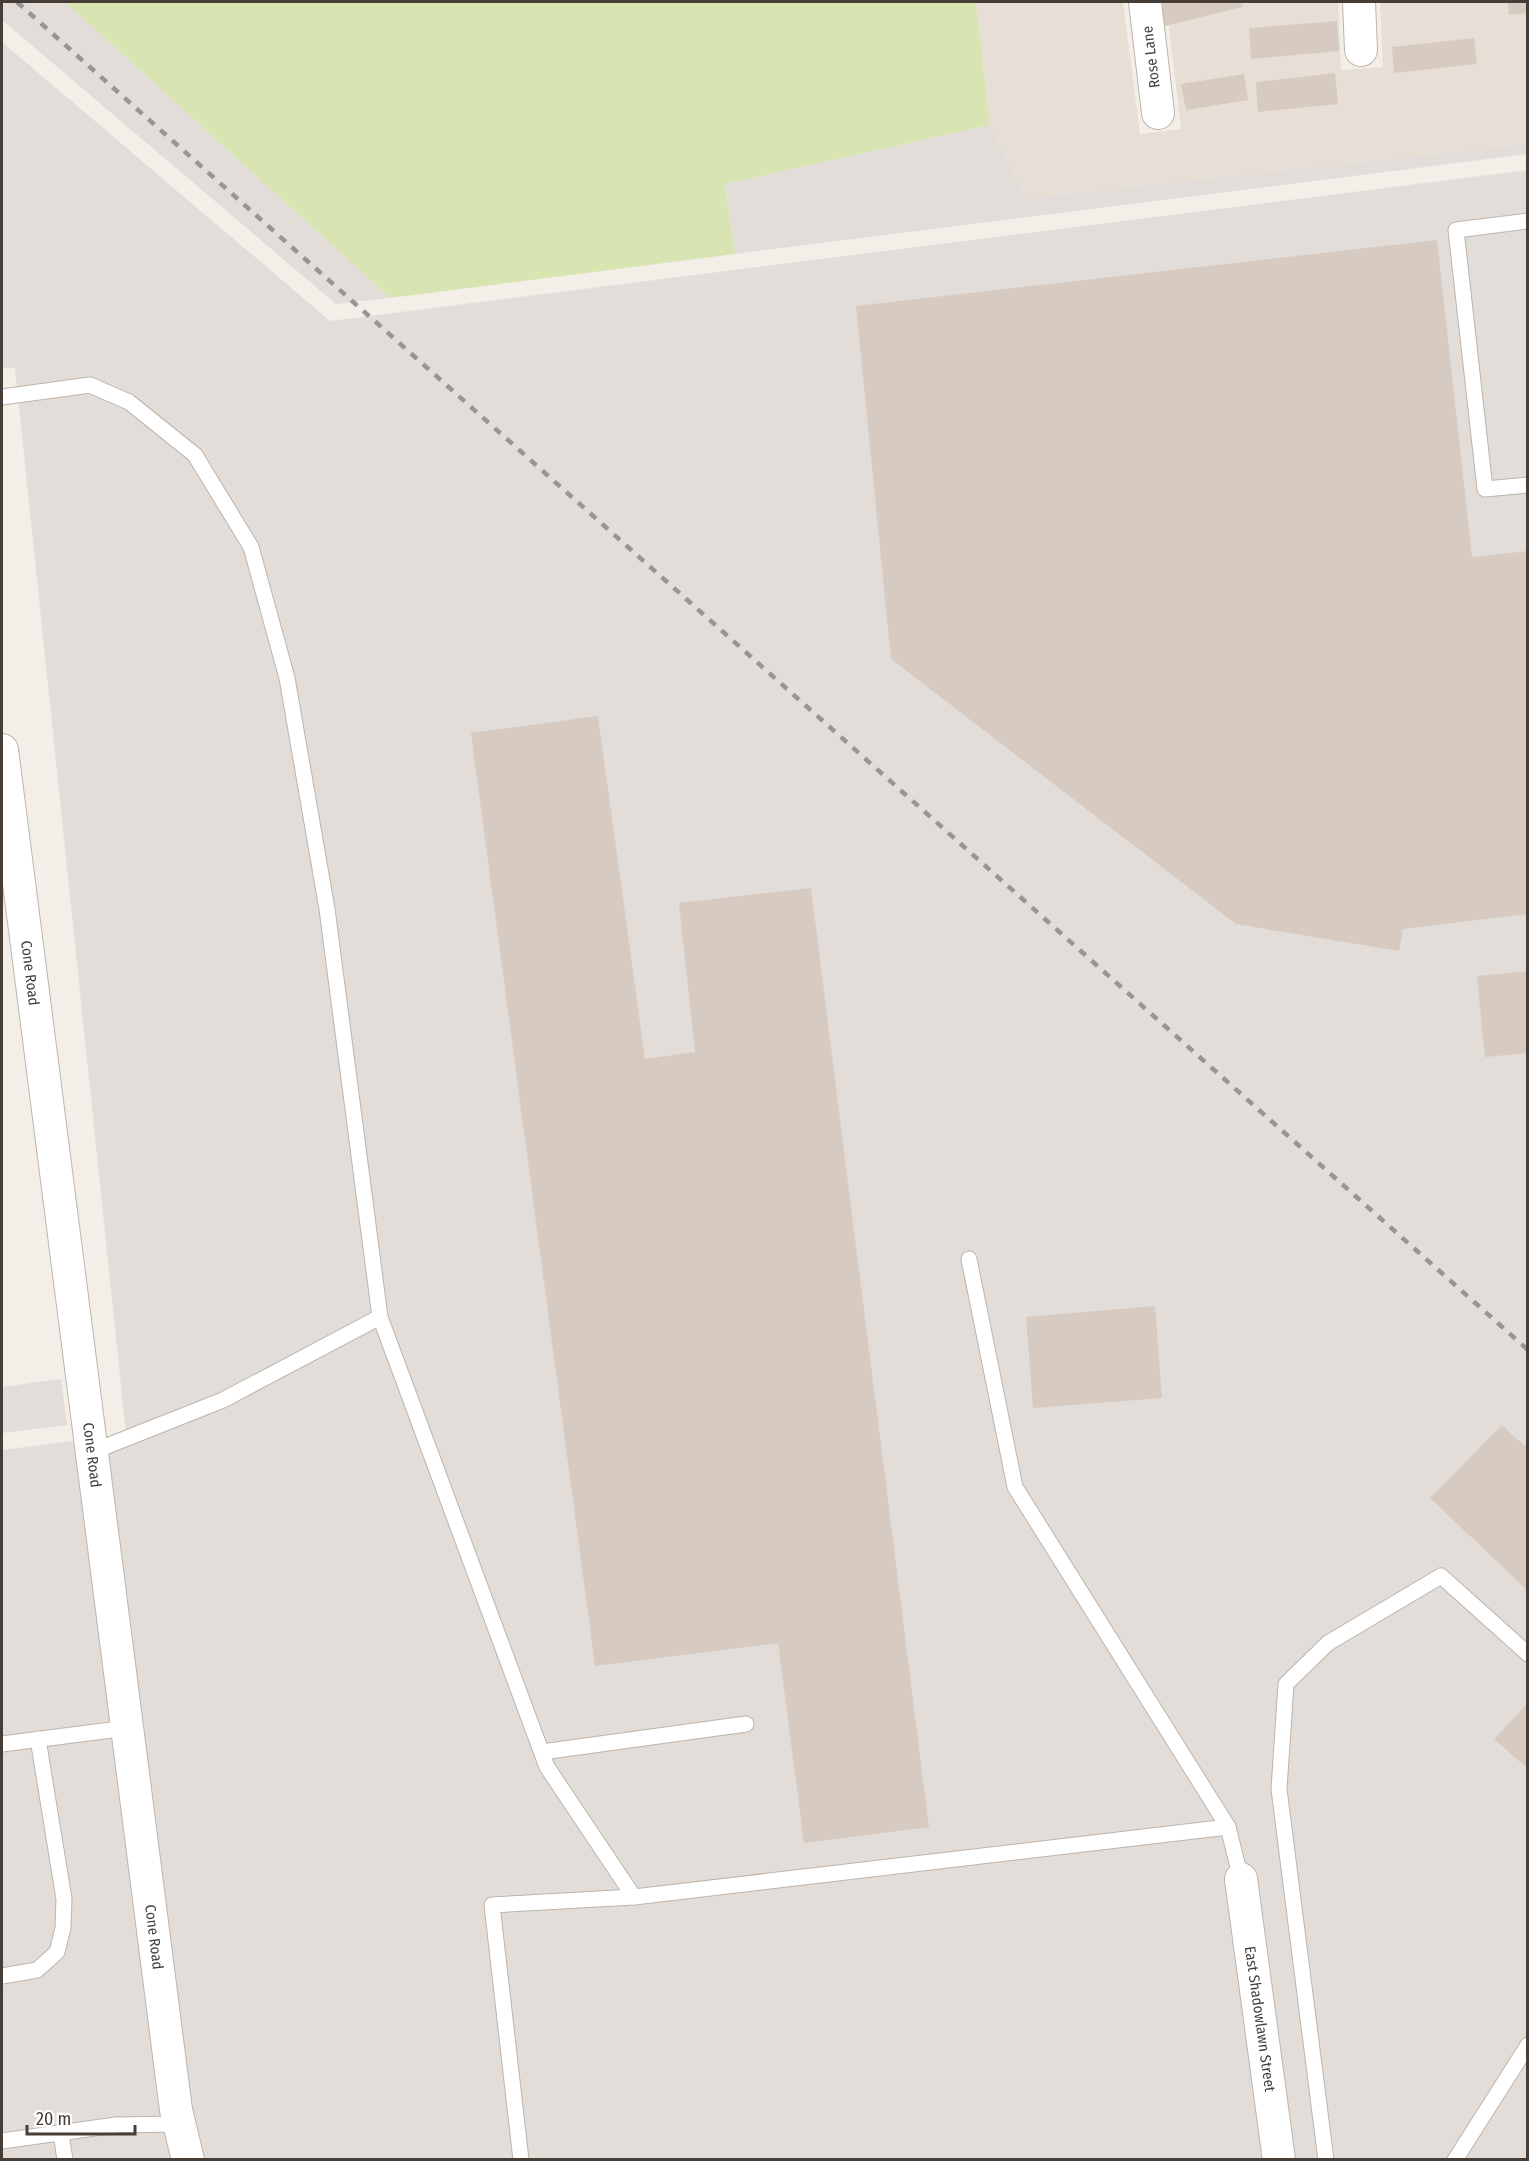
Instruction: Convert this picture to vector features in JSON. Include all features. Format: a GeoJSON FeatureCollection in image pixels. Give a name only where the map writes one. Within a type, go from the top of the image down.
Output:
{"type":"FeatureCollection","features":[{"type":"Feature","properties":{"kind":"street","name":"Rose Lane"},"geometry":{"type":"LineString","coordinates":[[1144,2],[1158,113]]}},
{"type":"Feature","properties":{"kind":"street"},"geometry":{"type":"LineString","coordinates":[[1359,2],[1361,51]]}},
{"type":"Feature","properties":{"kind":"street","name":"Cone Road"},"geometry":{"type":"LineString","coordinates":[[2,750],[176,2110],[188,2160]]}},
{"type":"Feature","properties":{"kind":"street","name":"East Shadowlawn Street"},"geometry":{"type":"LineString","coordinates":[[1241,1879],[1279,2160]]}},
{"type":"Feature","properties":{"kind":"lane"},"geometry":{"type":"LineString","coordinates":[[1527,221],[1456,231],[1485,489],[1527,485]]}},
{"type":"Feature","properties":{"kind":"lane"},"geometry":{"type":"LineString","coordinates":[[2,397],[90,385],[129,402],[195,455],[251,547],[287,678],[327,909],[380,1317],[547,1767],[634,1898]]}},
{"type":"Feature","properties":{"kind":"lane"},"geometry":{"type":"LineString","coordinates":[[969,1259],[1015,1487],[1228,1827],[1241,1879]]}},
{"type":"Feature","properties":{"kind":"lane"},"geometry":{"type":"LineString","coordinates":[[92,1452],[223,1400],[380,1317]]}},
{"type":"Feature","properties":{"kind":"lane"},"geometry":{"type":"LineString","coordinates":[[1326,2160],[1279,1789],[1286,1684],[1328,1643],[1441,1576],[1527,1654]]}},
{"type":"Feature","properties":{"kind":"lane"},"geometry":{"type":"LineString","coordinates":[[542,1752],[746,1724]]}},
{"type":"Feature","properties":{"kind":"lane"},"geometry":{"type":"LineString","coordinates":[[2,1744],[127,1728]]}},
{"type":"Feature","properties":{"kind":"lane"},"geometry":{"type":"LineString","coordinates":[[2,1976],[37,1970],[57,1952],[63,1928],[64,1899],[38,1739]]}},
{"type":"Feature","properties":{"kind":"lane"},"geometry":{"type":"LineString","coordinates":[[521,2160],[492,1905],[634,1898],[1228,1827]]}},
{"type":"Feature","properties":{"kind":"lane"},"geometry":{"type":"LineString","coordinates":[[1455,2160],[1527,2045]]}},
{"type":"Feature","properties":{"kind":"lane"},"geometry":{"type":"LineString","coordinates":[[2,2141],[116,2125],[180,2124]]}},
{"type":"Feature","properties":{"kind":"lane"},"geometry":{"type":"LineString","coordinates":[[61,2133],[65,2160]]}},
{"type":"Feature","properties":{"kind":"shaded area"},"geometry":{"type":"Polygon","coordinates":[[[2,2],[65,2],[390,298],[336,304],[2,20],[2,2]]]}},
{"type":"Feature","properties":{"kind":"shaded area"},"geometry":{"type":"Polygon","coordinates":[[[976,2],[1123,2],[1140,134],[1181,129],[1166,2],[1338,2],[1341,70],[1383,67],[1380,2],[1527,2],[1527,144],[1027,198],[990,125],[976,2]]]}},
{"type":"Feature","properties":{"kind":"shaded area"},"geometry":{"type":"Polygon","coordinates":[[[2,42],[330,321],[1527,170],[1527,2159],[2,2159],[2,1450],[126,1434],[15,368],[2,368],[2,42]]]}},
{"type":"Feature","properties":{"kind":"shaded area"},"geometry":{"type":"Polygon","coordinates":[[[990,125],[1027,198],[1527,144],[1527,154],[735,254],[725,184],[990,125]]]}},
{"type":"Feature","properties":{"kind":"shaded area"},"geometry":{"type":"Polygon","coordinates":[[[61,1379],[67,1425],[2,1433],[2,1387],[61,1379]]]}},
{"type":"Feature","properties":{"kind":"green space"},"geometry":{"type":"Polygon","coordinates":[[[65,2],[976,2],[990,125],[725,184],[735,254],[390,298],[65,2]]]}},
{"type":"Feature","properties":{"kind":"building"},"geometry":{"type":"Polygon","coordinates":[[[1160,2],[1241,2],[1243,7],[1165,26],[1160,2]]]}},
{"type":"Feature","properties":{"kind":"building"},"geometry":{"type":"Polygon","coordinates":[[[1508,2],[1528,2],[1528,13],[1509,15],[1508,2]]]}},
{"type":"Feature","properties":{"kind":"building"},"geometry":{"type":"Polygon","coordinates":[[[1337,21],[1339,51],[1251,59],[1249,28],[1337,21]]]}},
{"type":"Feature","properties":{"kind":"building"},"geometry":{"type":"Polygon","coordinates":[[[1474,38],[1477,64],[1394,73],[1392,47],[1474,38]]]}},
{"type":"Feature","properties":{"kind":"building"},"geometry":{"type":"Polygon","coordinates":[[[1335,73],[1338,104],[1258,112],[1256,82],[1335,73]]]}},
{"type":"Feature","properties":{"kind":"building"},"geometry":{"type":"Polygon","coordinates":[[[1244,74],[1248,100],[1186,110],[1181,84],[1244,74]]]}},
{"type":"Feature","properties":{"kind":"building"},"geometry":{"type":"Polygon","coordinates":[[[1437,240],[1472,557],[1528,551],[1528,914],[1403,929],[1399,951],[1236,924],[891,659],[856,306],[1437,240]]]}},
{"type":"Feature","properties":{"kind":"building"},"geometry":{"type":"Polygon","coordinates":[[[598,716],[645,1059],[695,1052],[679,903],[811,888],[929,1827],[804,1843],[778,1643],[595,1666],[471,733],[598,716]]]}},
{"type":"Feature","properties":{"kind":"building"},"geometry":{"type":"Polygon","coordinates":[[[1528,971],[1528,1053],[1485,1057],[1477,976],[1528,971]]]}},
{"type":"Feature","properties":{"kind":"building"},"geometry":{"type":"Polygon","coordinates":[[[1155,1306],[1162,1398],[1033,1408],[1026,1317],[1155,1306]]]}},
{"type":"Feature","properties":{"kind":"building"},"geometry":{"type":"Polygon","coordinates":[[[1502,1425],[1528,1449],[1528,1591],[1430,1498],[1502,1425]]]}},
{"type":"Feature","properties":{"kind":"building"},"geometry":{"type":"Polygon","coordinates":[[[1528,1703],[1528,1769],[1494,1739],[1528,1703]]]}},
{"type":"Feature","properties":{"kind":"railway"},"geometry":{"type":"LineString","coordinates":[[17,2],[1528,1350]]}}]}
